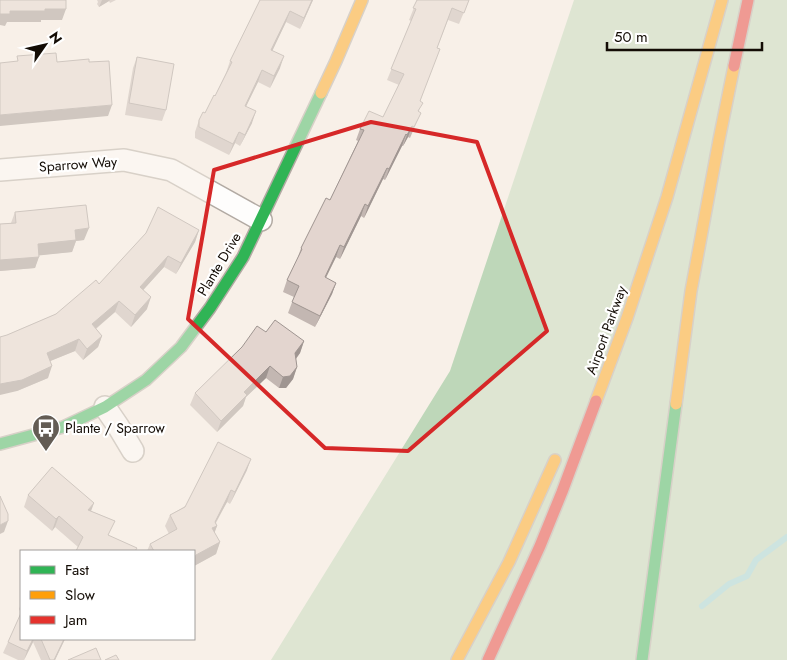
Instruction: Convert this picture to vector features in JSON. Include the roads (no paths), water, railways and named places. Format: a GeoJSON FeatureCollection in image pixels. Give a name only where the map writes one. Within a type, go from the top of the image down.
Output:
{"type":"FeatureCollection","features":[{"type":"Feature","properties":{"kind":"main road","name":"Plante Drive"},"geometry":{"type":"LineString","coordinates":[[0,444],[63,428],[105,407],[146,380],[181,347],[210,308],[243,257],[336,61],[362,0]]}},
{"type":"Feature","properties":{"kind":"main road","name":"Airport Parkway"},"geometry":{"type":"LineString","coordinates":[[488,660],[540,546],[562,492],[627,318],[667,197],[722,0]]}},
{"type":"Feature","properties":{"kind":"main road"},"geometry":{"type":"LineString","coordinates":[[642,660],[691,292],[719,140],[748,0]]}},
{"type":"Feature","properties":{"kind":"main road"},"geometry":{"type":"LineString","coordinates":[[613,325],[667,197]]}},
{"type":"Feature","properties":{"kind":"main road"},"geometry":{"type":"LineString","coordinates":[[457,660],[482,615],[532,514],[561,446]]}},
{"type":"Feature","properties":{"kind":"street","name":"Sparrow Way"},"geometry":{"type":"LineString","coordinates":[[0,170],[124,160],[171,170],[261,220]]}},
{"type":"Feature","properties":{"kind":"street"},"geometry":{"type":"LineString","coordinates":[[105,407],[133,451]]}},
{"type":"Feature","properties":{"kind":"waterway"},"geometry":{"type":"LineString","coordinates":[[702,606],[729,584],[747,576],[756,560],[787,537]]}},
{"type":"Feature","properties":{"kind":"place","name":"Plante / Sparrow"},"geometry":{"type":"Point","coordinates":[46,452]}}]}
